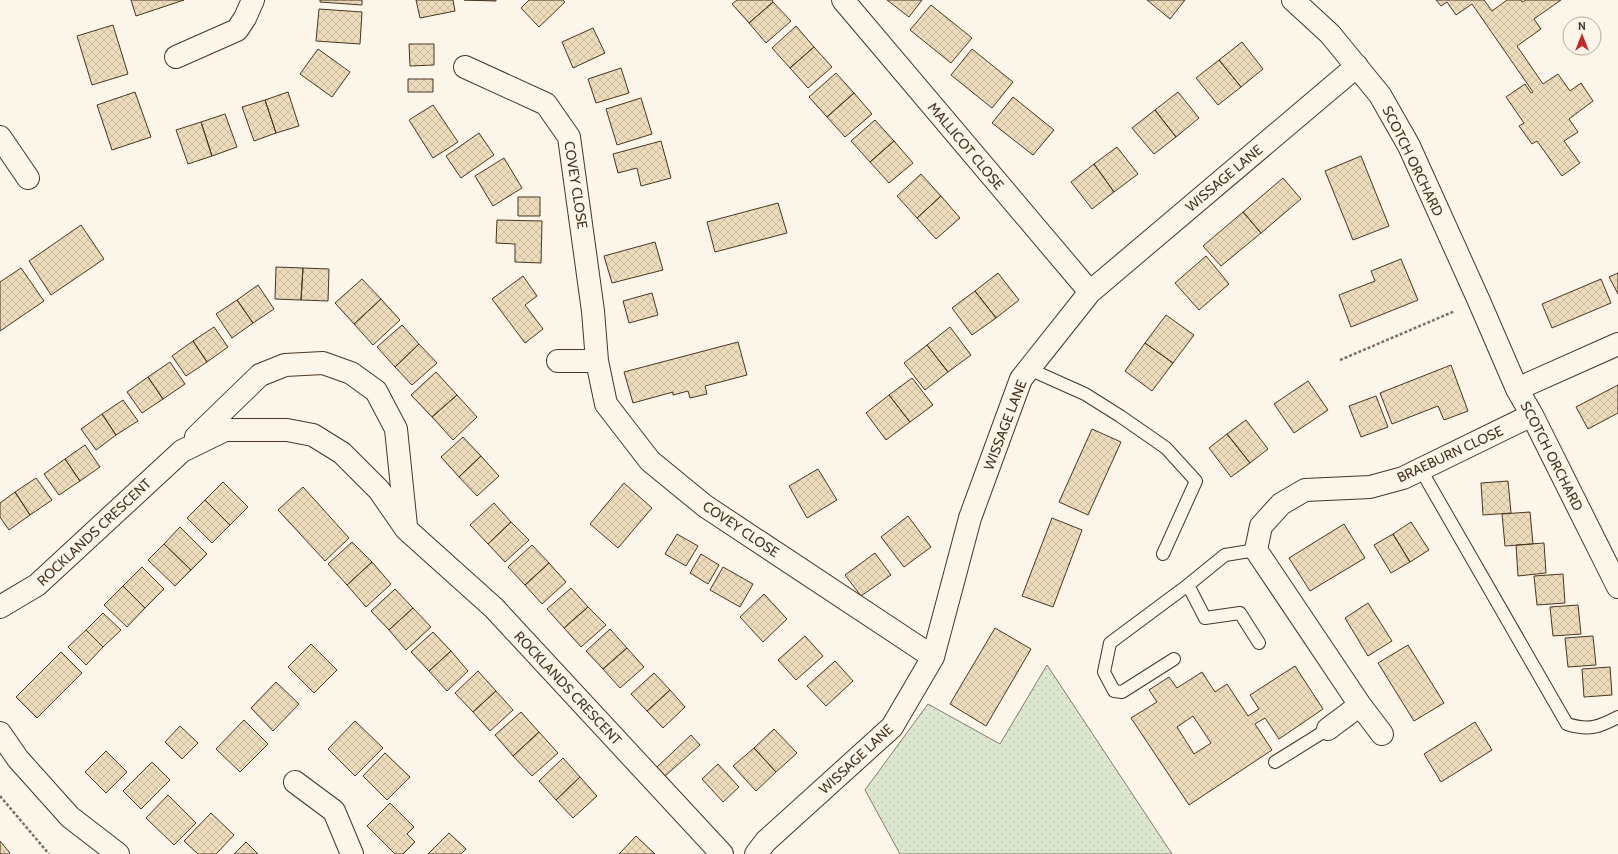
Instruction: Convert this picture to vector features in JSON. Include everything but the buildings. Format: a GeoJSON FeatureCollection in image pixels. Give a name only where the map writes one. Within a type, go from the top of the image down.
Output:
{"type":"FeatureCollection","features":[{"type":"Feature","properties":{"kind":"street"},"geometry":{"type":"LineString","coordinates":[[176,57],[237,30],[245,18],[253,0]]}},
{"type":"Feature","properties":{"kind":"street","name":"MALLICOT CLOSE"},"geometry":{"type":"LineString","coordinates":[[843,0],[1090,292]]}},
{"type":"Feature","properties":{"kind":"street","name":"SCOTCH ORCHARD"},"geometry":{"type":"LineString","coordinates":[[1293,0],[1330,34],[1357,66],[1380,95],[1409,146],[1517,389],[1532,415],[1618,587]]}},
{"type":"Feature","properties":{"kind":"street","name":"WISSAGE LANE"},"geometry":{"type":"LineString","coordinates":[[756,854],[766,841],[892,727],[933,657],[970,518],[1021,379],[1090,292],[1357,66]]}},
{"type":"Feature","properties":{"kind":"street","name":"COVEY CLOSE"},"geometry":{"type":"LineString","coordinates":[[465,67],[546,104],[569,136],[594,311],[596,361],[606,404],[650,461],[705,506],[933,657]]}},
{"type":"Feature","properties":{"kind":"street"},"geometry":{"type":"LineString","coordinates":[[0,137],[28,178]]}},
{"type":"Feature","properties":{"kind":"street"},"geometry":{"type":"LineString","coordinates":[[1517,389],[1618,344]]}},
{"type":"Feature","properties":{"kind":"street"},"geometry":{"type":"LineString","coordinates":[[558,361],[596,361]]}},
{"type":"Feature","properties":{"kind":"street","name":"ROCKLANDS CRESCENT"},"geometry":{"type":"LineString","coordinates":[[0,607],[37,585],[182,451],[260,375],[285,365],[323,362],[351,373],[376,391],[396,429],[406,529]]}},
{"type":"Feature","properties":{"kind":"street","name":"BRAEBURN CLOSE"},"geometry":{"type":"LineString","coordinates":[[1256,550],[1261,526],[1281,504],[1305,490],[1370,487],[1421,470],[1532,415]]}},
{"type":"Feature","properties":{"kind":"street","name":"ROCKLANDS CRESCENT"},"geometry":{"type":"LineString","coordinates":[[182,451],[225,430],[287,430],[313,435],[342,453],[379,490],[406,529],[494,608],[722,854]]}},
{"type":"Feature","properties":{"kind":"street"},"geometry":{"type":"LineString","coordinates":[[1256,550],[1360,705],[1382,734]]}},
{"type":"Feature","properties":{"kind":"street"},"geometry":{"type":"LineString","coordinates":[[1328,729],[1360,705]]}},
{"type":"Feature","properties":{"kind":"street"},"geometry":{"type":"LineString","coordinates":[[0,733],[18,759],[70,817],[118,854]]}},
{"type":"Feature","properties":{"kind":"street"},"geometry":{"type":"LineString","coordinates":[[295,782],[334,811],[352,854]]}},
{"type":"Feature","properties":{"kind":"lane"},"geometry":{"type":"LineString","coordinates":[[1029,369],[1085,394],[1120,416],[1166,448],[1196,481],[1163,554]]}},
{"type":"Feature","properties":{"kind":"lane"},"geometry":{"type":"LineString","coordinates":[[1421,470],[1567,724],[1580,728],[1599,726],[1618,717]]}},
{"type":"Feature","properties":{"kind":"lane"},"geometry":{"type":"LineString","coordinates":[[1174,659],[1122,692],[1114,690],[1104,672],[1110,643],[1188,585],[1225,555],[1256,550]]}},
{"type":"Feature","properties":{"kind":"lane"},"geometry":{"type":"LineString","coordinates":[[1188,585],[1205,618],[1240,613],[1259,643]]}},
{"type":"Feature","properties":{"kind":"lane"},"geometry":{"type":"LineString","coordinates":[[1275,762],[1328,729]]}},
{"type":"Feature","properties":{"kind":"path"},"geometry":{"type":"LineString","coordinates":[[1340,360],[1479,301]]}},
{"type":"Feature","properties":{"kind":"path"},"geometry":{"type":"LineString","coordinates":[[0,796],[49,854]]}},
{"type":"Feature","properties":{"kind":"green space"},"geometry":{"type":"Polygon","coordinates":[[[1047,665],[1172,854],[900,854],[865,790],[928,704],[1000,744],[1047,665]]]}}]}
